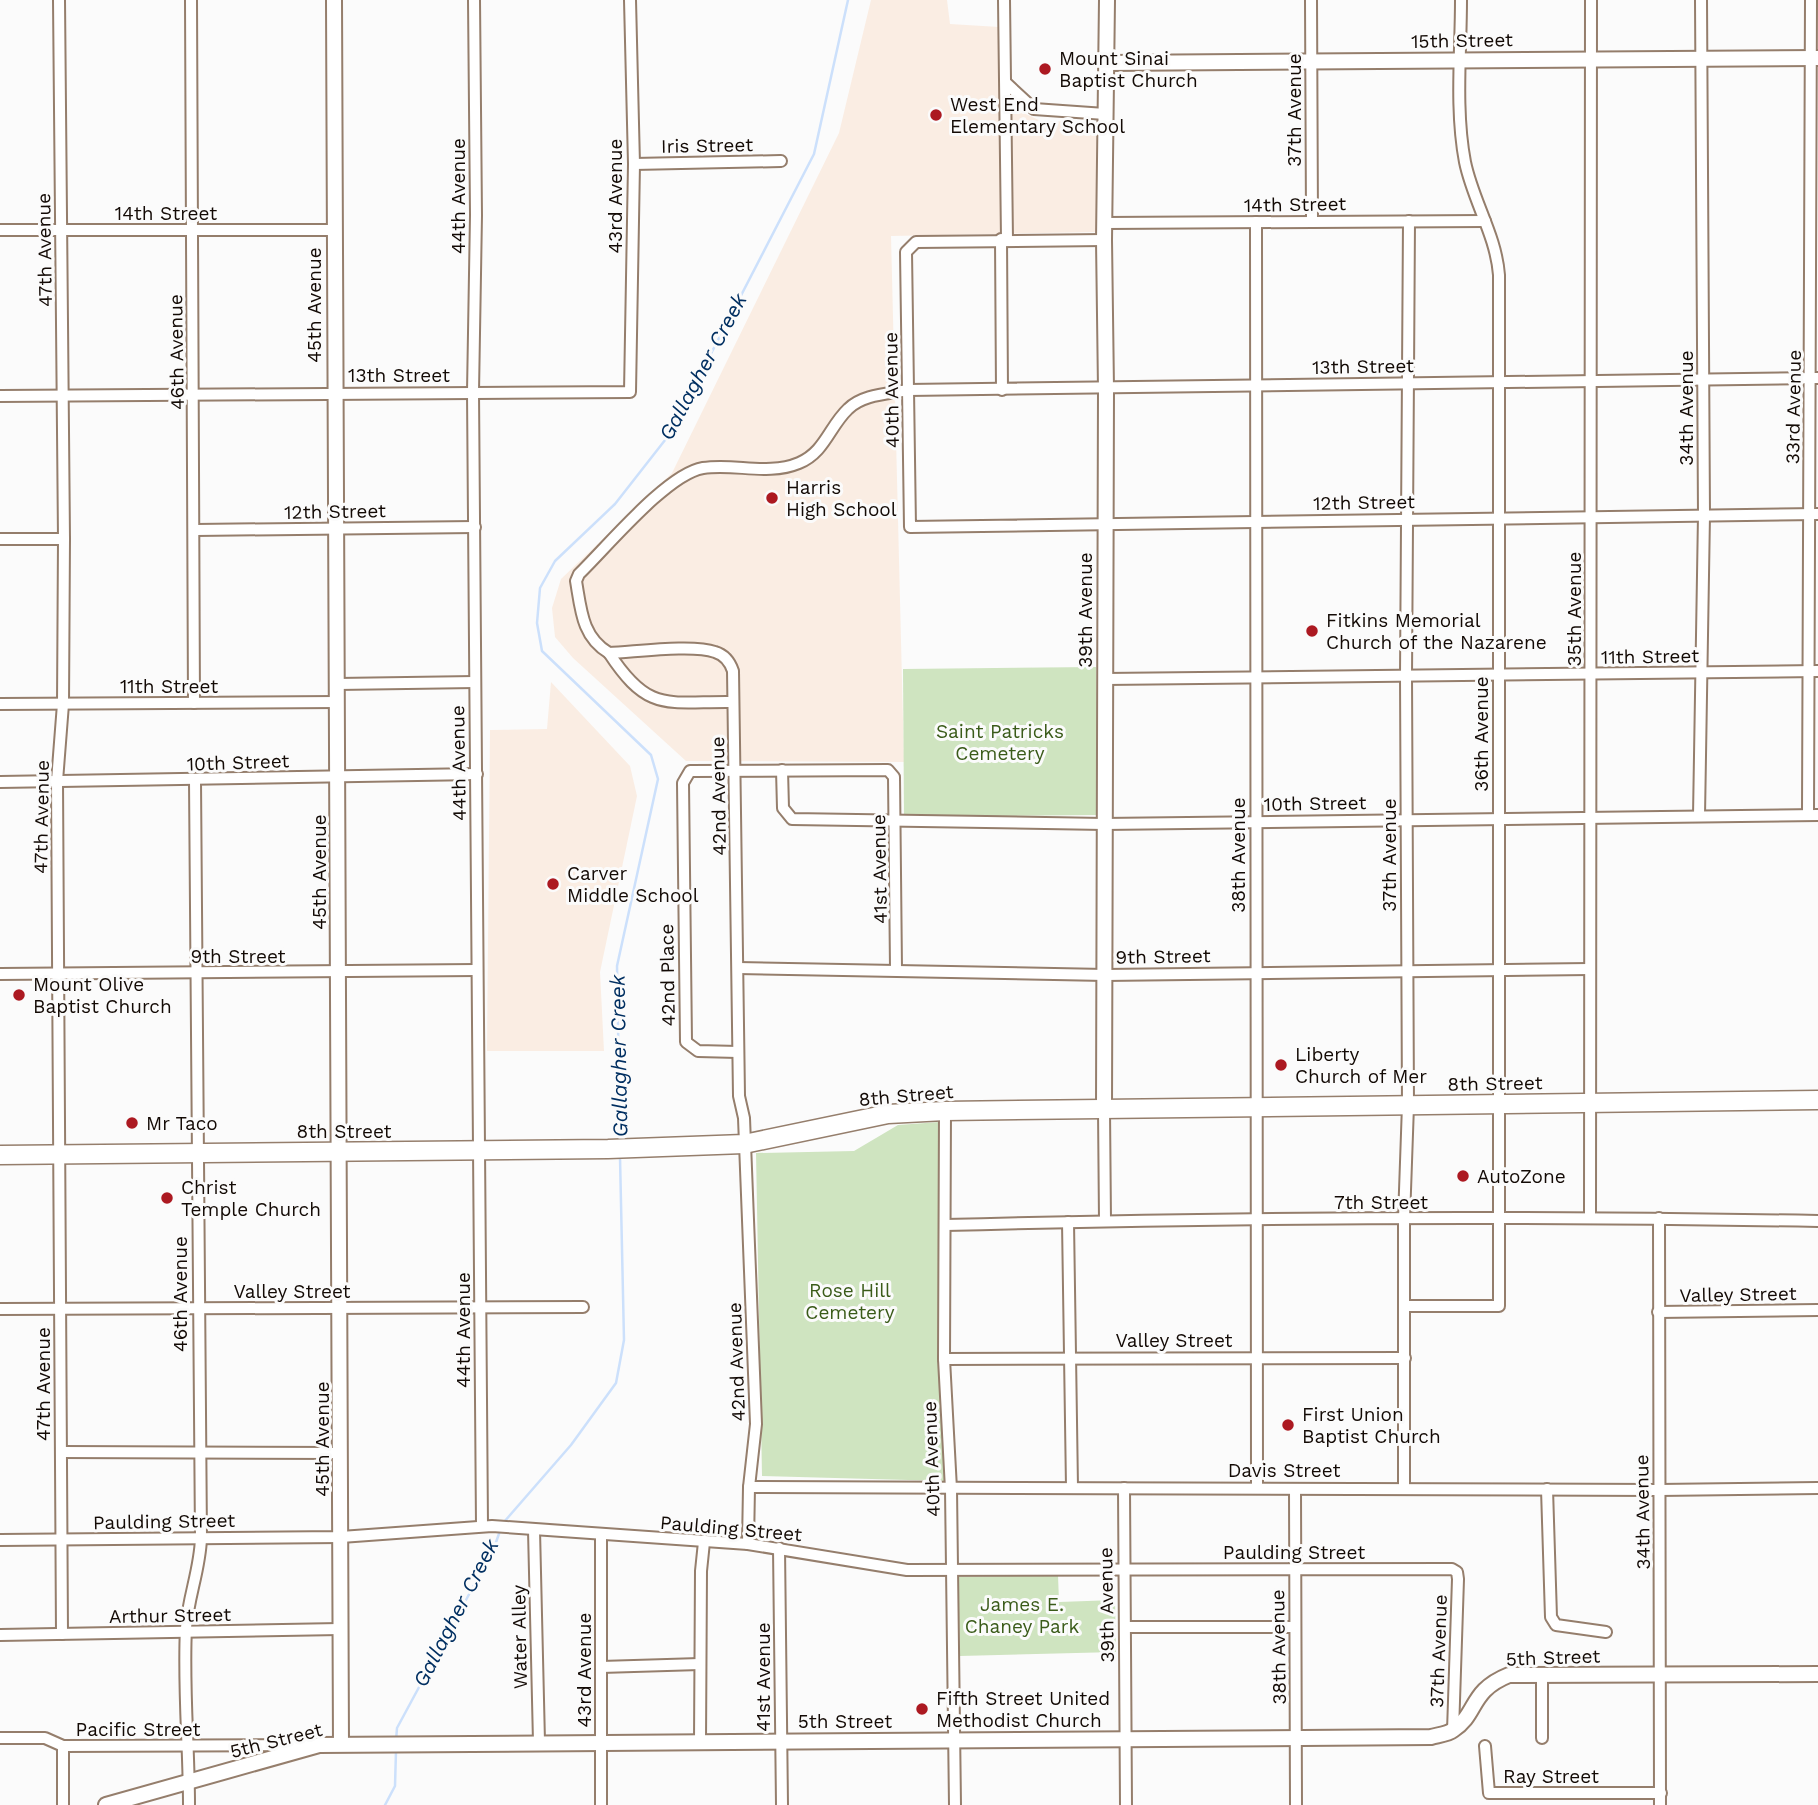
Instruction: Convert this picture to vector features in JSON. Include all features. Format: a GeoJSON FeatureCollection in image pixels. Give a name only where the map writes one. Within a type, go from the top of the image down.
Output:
{"type":"FeatureCollection","features":[{"type":"Feature","properties":{"kind":"main road","name":"8th Street"},"geometry":{"type":"LineString","coordinates":[[0,1155],[479,1151],[744,1144],[888,1114],[945,1111],[1818,1100]]}},
{"type":"Feature","properties":{"kind":"street","name":"47th Avenue"},"geometry":{"type":"LineString","coordinates":[[60,0],[64,540],[63,704],[57,781],[62,1634]]}},
{"type":"Feature","properties":{"kind":"street","name":"46th Avenue"},"geometry":{"type":"LineString","coordinates":[[191,0],[196,530],[194,703]]}},
{"type":"Feature","properties":{"kind":"street","name":"45th Avenue"},"geometry":{"type":"LineString","coordinates":[[334,0],[334,529],[338,684],[342,1308],[341,1744]]}},
{"type":"Feature","properties":{"kind":"street","name":"44th Avenue"},"geometry":{"type":"LineString","coordinates":[[474,0],[476,215],[473,392],[477,970],[480,1307],[487,1526]]}},
{"type":"Feature","properties":{"kind":"street","name":"43rd Avenue"},"geometry":{"type":"LineString","coordinates":[[630,0],[634,164],[630,392]]}},
{"type":"Feature","properties":{"kind":"street"},"geometry":{"type":"LineString","coordinates":[[1002,390],[1006,83],[1004,0]]}},
{"type":"Feature","properties":{"kind":"street","name":"39th Avenue"},"geometry":{"type":"LineString","coordinates":[[1105,1220],[1104,240],[1107,0]]}},
{"type":"Feature","properties":{"kind":"street","name":"37th Avenue"},"geometry":{"type":"LineString","coordinates":[[1311,0],[1311,221]]}},
{"type":"Feature","properties":{"kind":"street","name":"36th Avenue"},"geometry":{"type":"LineString","coordinates":[[1405,1306],[1499,1306],[1500,383],[1497,251],[1465,160],[1461,0]]}},
{"type":"Feature","properties":{"kind":"street","name":"35th Avenue"},"geometry":{"type":"LineString","coordinates":[[1590,1218],[1591,0]]}},
{"type":"Feature","properties":{"kind":"street","name":"34th Avenue"},"geometry":{"type":"LineString","coordinates":[[1699,816],[1704,515],[1701,0]]}},
{"type":"Feature","properties":{"kind":"street","name":"33rd Avenue"},"geometry":{"type":"LineString","coordinates":[[1811,0],[1814,58],[1815,378],[1813,815]]}},
{"type":"Feature","properties":{"kind":"street","name":"15th Street"},"geometry":{"type":"LineString","coordinates":[[1107,63],[1814,58]]}},
{"type":"Feature","properties":{"kind":"street"},"geometry":{"type":"LineString","coordinates":[[1006,83],[1034,109],[1105,114]]}},
{"type":"Feature","properties":{"kind":"street","name":"Iris Street"},"geometry":{"type":"LineString","coordinates":[[634,164],[781,162]]}},
{"type":"Feature","properties":{"kind":"street","name":"37th Avenue"},"geometry":{"type":"LineString","coordinates":[[1404,1488],[1404,1219],[1408,1105],[1406,676],[1409,221]]}},
{"type":"Feature","properties":{"kind":"street","name":"14th Street"},"geometry":{"type":"LineString","coordinates":[[1105,223],[1485,221]]}},
{"type":"Feature","properties":{"kind":"street","name":"38th Avenue"},"geometry":{"type":"LineString","coordinates":[[1256,222],[1257,1488]]}},
{"type":"Feature","properties":{"kind":"street","name":"14th Street"},"geometry":{"type":"LineString","coordinates":[[0,230],[333,230]]}},
{"type":"Feature","properties":{"kind":"street"},"geometry":{"type":"LineString","coordinates":[[1004,239],[1104,240]]}},
{"type":"Feature","properties":{"kind":"street","name":"40th Avenue"},"geometry":{"type":"LineString","coordinates":[[910,527],[906,252],[916,242],[1004,239]]}},
{"type":"Feature","properties":{"kind":"street","name":"13th Street"},"geometry":{"type":"LineString","coordinates":[[908,390],[1815,378]]}},
{"type":"Feature","properties":{"kind":"street"},"geometry":{"type":"LineString","coordinates":[[733,702],[656,700],[629,683],[609,653],[595,643],[586,630],[576,581],[635,517],[684,474],[703,468],[773,469],[800,462],[817,453],[848,408],[866,398],[908,390]]}},
{"type":"Feature","properties":{"kind":"street","name":"13th Street"},"geometry":{"type":"LineString","coordinates":[[0,396],[630,392]]}},
{"type":"Feature","properties":{"kind":"street","name":"12th Street"},"geometry":{"type":"LineString","coordinates":[[910,527],[1813,514]]}},
{"type":"Feature","properties":{"kind":"street","name":"12th Street"},"geometry":{"type":"LineString","coordinates":[[196,530],[475,527]]}},
{"type":"Feature","properties":{"kind":"street"},"geometry":{"type":"LineString","coordinates":[[0,540],[64,540]]}},
{"type":"Feature","properties":{"kind":"street","name":"42nd Avenue"},"geometry":{"type":"LineString","coordinates":[[609,653],[715,652],[730,663],[735,770],[738,1052],[756,1424],[749,1487],[748,1544]]}},
{"type":"Feature","properties":{"kind":"street","name":"11th Street"},"geometry":{"type":"LineString","coordinates":[[1105,679],[1814,671]]}},
{"type":"Feature","properties":{"kind":"street"},"geometry":{"type":"LineString","coordinates":[[338,684],[475,682]]}},
{"type":"Feature","properties":{"kind":"street","name":"11th Street"},"geometry":{"type":"LineString","coordinates":[[0,704],[338,702]]}},
{"type":"Feature","properties":{"kind":"street"},"geometry":{"type":"LineString","coordinates":[[735,770],[782,770]]}},
{"type":"Feature","properties":{"kind":"street","name":"42nd Place"},"geometry":{"type":"LineString","coordinates":[[735,770],[691,771],[683,783],[686,1042],[698,1051],[738,1052]]}},
{"type":"Feature","properties":{"kind":"street","name":"10th Street"},"geometry":{"type":"LineString","coordinates":[[782,770],[783,808],[792,819],[1104,824],[1813,815]]}},
{"type":"Feature","properties":{"kind":"street","name":"41st Avenue"},"geometry":{"type":"LineString","coordinates":[[782,770],[888,770],[894,777],[896,969]]}},
{"type":"Feature","properties":{"kind":"street","name":"10th Street"},"geometry":{"type":"LineString","coordinates":[[0,782],[195,781],[477,774]]}},
{"type":"Feature","properties":{"kind":"street","name":"46th Avenue"},"geometry":{"type":"LineString","coordinates":[[189,1805],[186,1632],[190,1597],[200,1560],[201,1538],[195,781]]}},
{"type":"Feature","properties":{"kind":"street","name":"9th Street"},"geometry":{"type":"LineString","coordinates":[[738,968],[1105,975],[1590,969]]}},
{"type":"Feature","properties":{"kind":"street","name":"9th Street"},"geometry":{"type":"LineString","coordinates":[[0,974],[477,970]]}},
{"type":"Feature","properties":{"kind":"street","name":"40th Avenue"},"geometry":{"type":"LineString","coordinates":[[945,1111],[944,1359],[951,1489],[955,1805]]}},
{"type":"Feature","properties":{"kind":"street","name":"34th Avenue"},"geometry":{"type":"LineString","coordinates":[[1660,1218],[1660,1799]]}},
{"type":"Feature","properties":{"kind":"street","name":"7th Street"},"geometry":{"type":"LineString","coordinates":[[945,1225],[1105,1220],[1660,1218],[1818,1221]]}},
{"type":"Feature","properties":{"kind":"street"},"geometry":{"type":"LineString","coordinates":[[1068,1222],[1072,1488]]}},
{"type":"Feature","properties":{"kind":"street","name":"Valley Street"},"geometry":{"type":"LineString","coordinates":[[0,1309],[583,1307]]}},
{"type":"Feature","properties":{"kind":"street","name":"Valley Street"},"geometry":{"type":"LineString","coordinates":[[1658,1312],[1818,1310]]}},
{"type":"Feature","properties":{"kind":"street","name":"Valley Street"},"geometry":{"type":"LineString","coordinates":[[944,1359],[1405,1359]]}},
{"type":"Feature","properties":{"kind":"street"},"geometry":{"type":"LineString","coordinates":[[61,1452],[341,1453]]}},
{"type":"Feature","properties":{"kind":"street","name":"Davis Street"},"geometry":{"type":"LineString","coordinates":[[749,1487],[1659,1490],[1818,1488]]}},
{"type":"Feature","properties":{"kind":"street","name":"39th Avenue"},"geometry":{"type":"LineString","coordinates":[[1124,1488],[1126,1805]]}},
{"type":"Feature","properties":{"kind":"street","name":"38th Avenue"},"geometry":{"type":"LineString","coordinates":[[1295,1489],[1296,1805]]}},
{"type":"Feature","properties":{"kind":"street"},"geometry":{"type":"LineString","coordinates":[[1547,1489],[1551,1617],[1556,1625],[1606,1632]]}},
{"type":"Feature","properties":{"kind":"street","name":"Paulding Street"},"geometry":{"type":"LineString","coordinates":[[0,1541],[341,1536],[487,1526],[748,1544],[908,1570],[1124,1571],[1294,1568],[1452,1569],[1457,1572]]}},
{"type":"Feature","properties":{"kind":"street","name":"Water Alley"},"geometry":{"type":"LineString","coordinates":[[534,1530],[539,1742]]}},
{"type":"Feature","properties":{"kind":"street","name":"43rd Avenue"},"geometry":{"type":"LineString","coordinates":[[601,1535],[601,1805]]}},
{"type":"Feature","properties":{"kind":"street"},"geometry":{"type":"LineString","coordinates":[[700,1741],[704,1542]]}},
{"type":"Feature","properties":{"kind":"street","name":"41st Avenue"},"geometry":{"type":"LineString","coordinates":[[779,1548],[782,1805]]}},
{"type":"Feature","properties":{"kind":"street","name":"37th Avenue"},"geometry":{"type":"LineString","coordinates":[[1453,1731],[1457,1572]]}},
{"type":"Feature","properties":{"kind":"street"},"geometry":{"type":"LineString","coordinates":[[1125,1627],[1295,1627]]}},
{"type":"Feature","properties":{"kind":"street","name":"Arthur Street"},"geometry":{"type":"LineString","coordinates":[[0,1635],[340,1629]]}},
{"type":"Feature","properties":{"kind":"street"},"geometry":{"type":"LineString","coordinates":[[601,1667],[701,1664]]}},
{"type":"Feature","properties":{"kind":"street","name":"5th Street"},"geometry":{"type":"LineString","coordinates":[[106,1805],[319,1745],[1431,1737],[1453,1731],[1490,1682],[1508,1675],[1818,1674]]}},
{"type":"Feature","properties":{"kind":"street"},"geometry":{"type":"LineString","coordinates":[[1542,1675],[1542,1738]]}},
{"type":"Feature","properties":{"kind":"street","name":"Pacific Street"},"geometry":{"type":"LineString","coordinates":[[0,1738],[45,1738],[63,1746],[319,1745]]}},
{"type":"Feature","properties":{"kind":"street"},"geometry":{"type":"LineString","coordinates":[[63,1746],[63,1805]]}},
{"type":"Feature","properties":{"kind":"street","name":"Ray Street"},"geometry":{"type":"LineString","coordinates":[[1485,1746],[1489,1793],[1660,1799]]}},
{"type":"Feature","properties":{"kind":"shaded area","name":"Harris High School"},"geometry":{"type":"Polygon","coordinates":[[[871,0],[947,0],[950,24],[999,27],[1000,92],[1015,109],[1041,121],[1096,122],[1098,232],[891,236],[904,762],[686,761],[573,658],[555,637],[552,608],[561,579],[672,473],[839,133],[871,0]]]}},
{"type":"Feature","properties":{"kind":"shaded area","name":"Carver Middle School"},"geometry":{"type":"Polygon","coordinates":[[[551,682],[630,766],[637,796],[600,972],[604,1051],[487,1051],[490,730],[547,729],[551,682]]]}},
{"type":"Feature","properties":{"kind":"green space","name":"Saint Patricks Cemetery"},"geometry":{"type":"Polygon","coordinates":[[[1096,667],[1098,815],[904,817],[903,669],[1096,667]]]}},
{"type":"Feature","properties":{"kind":"green space","name":"Rose Hill Cemetery"},"geometry":{"type":"Polygon","coordinates":[[[939,1122],[945,1481],[762,1476],[756,1153],[854,1151],[898,1125],[939,1122]]]}},
{"type":"Feature","properties":{"kind":"green space","name":"James E. Chaney Park"},"geometry":{"type":"Polygon","coordinates":[[[1058,1575],[1059,1602],[1115,1600],[1116,1652],[960,1656],[958,1577],[1058,1575]]]}},
{"type":"Feature","properties":{"kind":"waterway","name":"Gallagher Creek"},"geometry":{"type":"LineString","coordinates":[[620,1143],[617,966],[658,779],[651,755],[542,651],[537,623],[540,588],[555,561],[615,504],[669,435],[814,154],[848,0]]}},
{"type":"Feature","properties":{"kind":"waterway","name":"Gallagher Creek"},"geometry":{"type":"LineString","coordinates":[[504,1522],[571,1445],[616,1383],[624,1340],[620,1157]]}},
{"type":"Feature","properties":{"kind":"waterway","name":"Gallagher Creek"},"geometry":{"type":"LineString","coordinates":[[396,1741],[397,1728],[494,1548],[501,1528]]}},
{"type":"Feature","properties":{"kind":"waterway","name":"Gallagher Creek"},"geometry":{"type":"LineString","coordinates":[[385,1805],[395,1786],[396,1751]]}},
{"type":"Feature","properties":{"kind":"place","name":"Mount Sinai Baptist Church"},"geometry":{"type":"Point","coordinates":[1045,69]}},
{"type":"Feature","properties":{"kind":"place","name":"West End Elementary School"},"geometry":{"type":"Point","coordinates":[936,115]}},
{"type":"Feature","properties":{"kind":"place","name":"Harris High School"},"geometry":{"type":"Point","coordinates":[772,498]}},
{"type":"Feature","properties":{"kind":"place","name":"Fitkins Memorial Church of the Nazarene"},"geometry":{"type":"Point","coordinates":[1312,631]}},
{"type":"Feature","properties":{"kind":"place","name":"Carver Middle School"},"geometry":{"type":"Point","coordinates":[553,884]}},
{"type":"Feature","properties":{"kind":"place","name":"Mount Olive Baptist Church"},"geometry":{"type":"Point","coordinates":[19,995]}},
{"type":"Feature","properties":{"kind":"place","name":"Liberty Church of Mer"},"geometry":{"type":"Point","coordinates":[1281,1065]}},
{"type":"Feature","properties":{"kind":"place","name":"Mr Taco"},"geometry":{"type":"Point","coordinates":[132,1123]}},
{"type":"Feature","properties":{"kind":"place","name":"AutoZone"},"geometry":{"type":"Point","coordinates":[1463,1176]}},
{"type":"Feature","properties":{"kind":"place","name":"Christ Temple Church"},"geometry":{"type":"Point","coordinates":[167,1198]}},
{"type":"Feature","properties":{"kind":"place","name":"First Union Baptist Church"},"geometry":{"type":"Point","coordinates":[1288,1425]}},
{"type":"Feature","properties":{"kind":"place","name":"Fifth Street United Methodist Church"},"geometry":{"type":"Point","coordinates":[922,1709]}}]}
